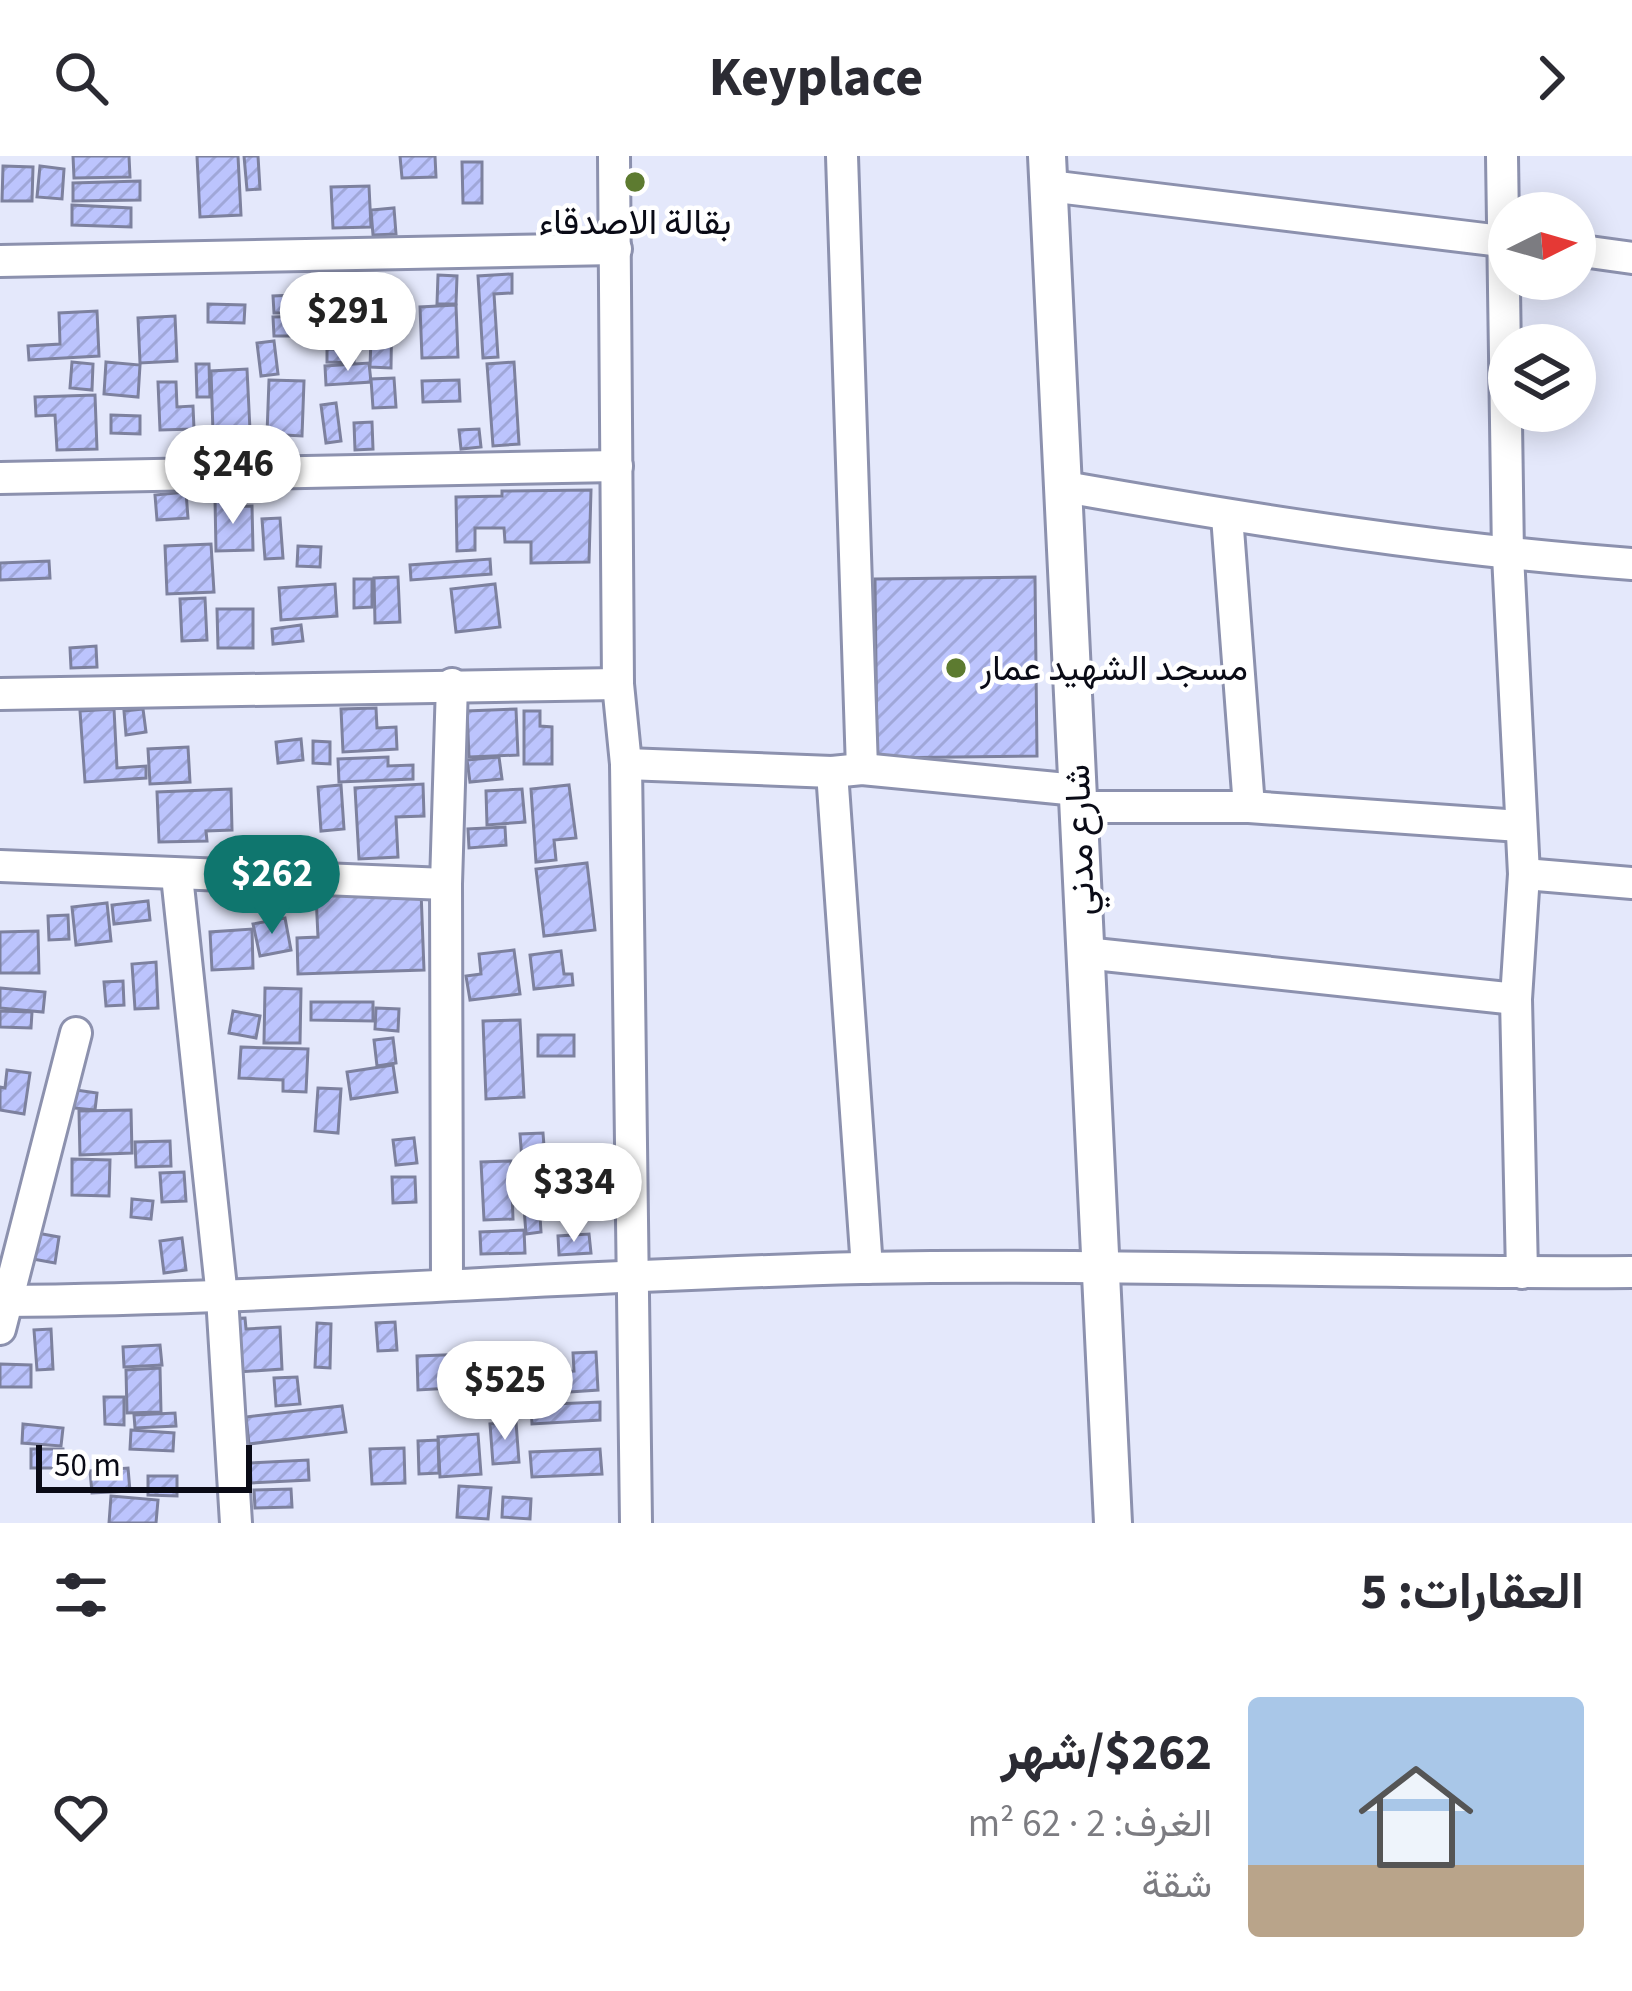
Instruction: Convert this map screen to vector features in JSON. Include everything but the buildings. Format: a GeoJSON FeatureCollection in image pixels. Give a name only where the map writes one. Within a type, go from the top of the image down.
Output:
{"type":"FeatureCollection","features":[{"type":"Feature","properties":{"kind":"street"},"geometry":{"type":"LineString","coordinates":[[614,156],[618,684],[626,764],[636,1523]]}},
{"type":"Feature","properties":{"kind":"street"},"geometry":{"type":"LineString","coordinates":[[842,156],[847,771],[867,1268]]}},
{"type":"Feature","properties":{"kind":"street"},"geometry":{"type":"LineString","coordinates":[[1502,156],[1504,192]]}},
{"type":"Feature","properties":{"kind":"street"},"geometry":{"type":"LineString","coordinates":[[1048,171],[1488,238]]}},
{"type":"Feature","properties":{"kind":"street","name":"شارع مدني"},"geometry":{"type":"LineString","coordinates":[[1048,171],[1113,1523]]}},
{"type":"Feature","properties":{"kind":"street"},"geometry":{"type":"LineString","coordinates":[[0,261],[616,249]]}},
{"type":"Feature","properties":{"kind":"street"},"geometry":{"type":"LineString","coordinates":[[1596,253],[1632,258]]}},
{"type":"Feature","properties":{"kind":"street"},"geometry":{"type":"LineString","coordinates":[[1506,300],[1508,555],[1524,874],[1516,999],[1522,1273]]}},
{"type":"Feature","properties":{"kind":"street"},"geometry":{"type":"LineString","coordinates":[[0,478],[617,466]]}},
{"type":"Feature","properties":{"kind":"street"},"geometry":{"type":"LineString","coordinates":[[1065,487],[1227,516],[1508,555],[1632,564]]}},
{"type":"Feature","properties":{"kind":"street"},"geometry":{"type":"LineString","coordinates":[[1227,516],[1250,806]]}},
{"type":"Feature","properties":{"kind":"street"},"geometry":{"type":"LineString","coordinates":[[447,1282],[446,884],[452,684]]}},
{"type":"Feature","properties":{"kind":"street"},"geometry":{"type":"LineString","coordinates":[[0,694],[618,684]]}},
{"type":"Feature","properties":{"kind":"street"},"geometry":{"type":"LineString","coordinates":[[626,764],[847,771],[1078,798],[1520,826]]}},
{"type":"Feature","properties":{"kind":"street"},"geometry":{"type":"LineString","coordinates":[[0,866],[446,884]]}},
{"type":"Feature","properties":{"kind":"street"},"geometry":{"type":"LineString","coordinates":[[1524,874],[1632,884]]}},
{"type":"Feature","properties":{"kind":"street"},"geometry":{"type":"LineString","coordinates":[[177,876],[222,1297],[236,1523]]}},
{"type":"Feature","properties":{"kind":"street"},"geometry":{"type":"LineString","coordinates":[[1084,953],[1516,999]]}},
{"type":"Feature","properties":{"kind":"street"},"geometry":{"type":"LineString","coordinates":[[76,1033],[3,1310],[447,1282],[867,1268],[1632,1272]]}},
{"type":"Feature","properties":{"kind":"place","name":"بقالة الاصدقاء"},"geometry":{"type":"Point","coordinates":[635,182]}},
{"type":"Feature","properties":{"kind":"place","name":"مسجد الشهيد عمار"},"geometry":{"type":"Point","coordinates":[956,668]}}]}
